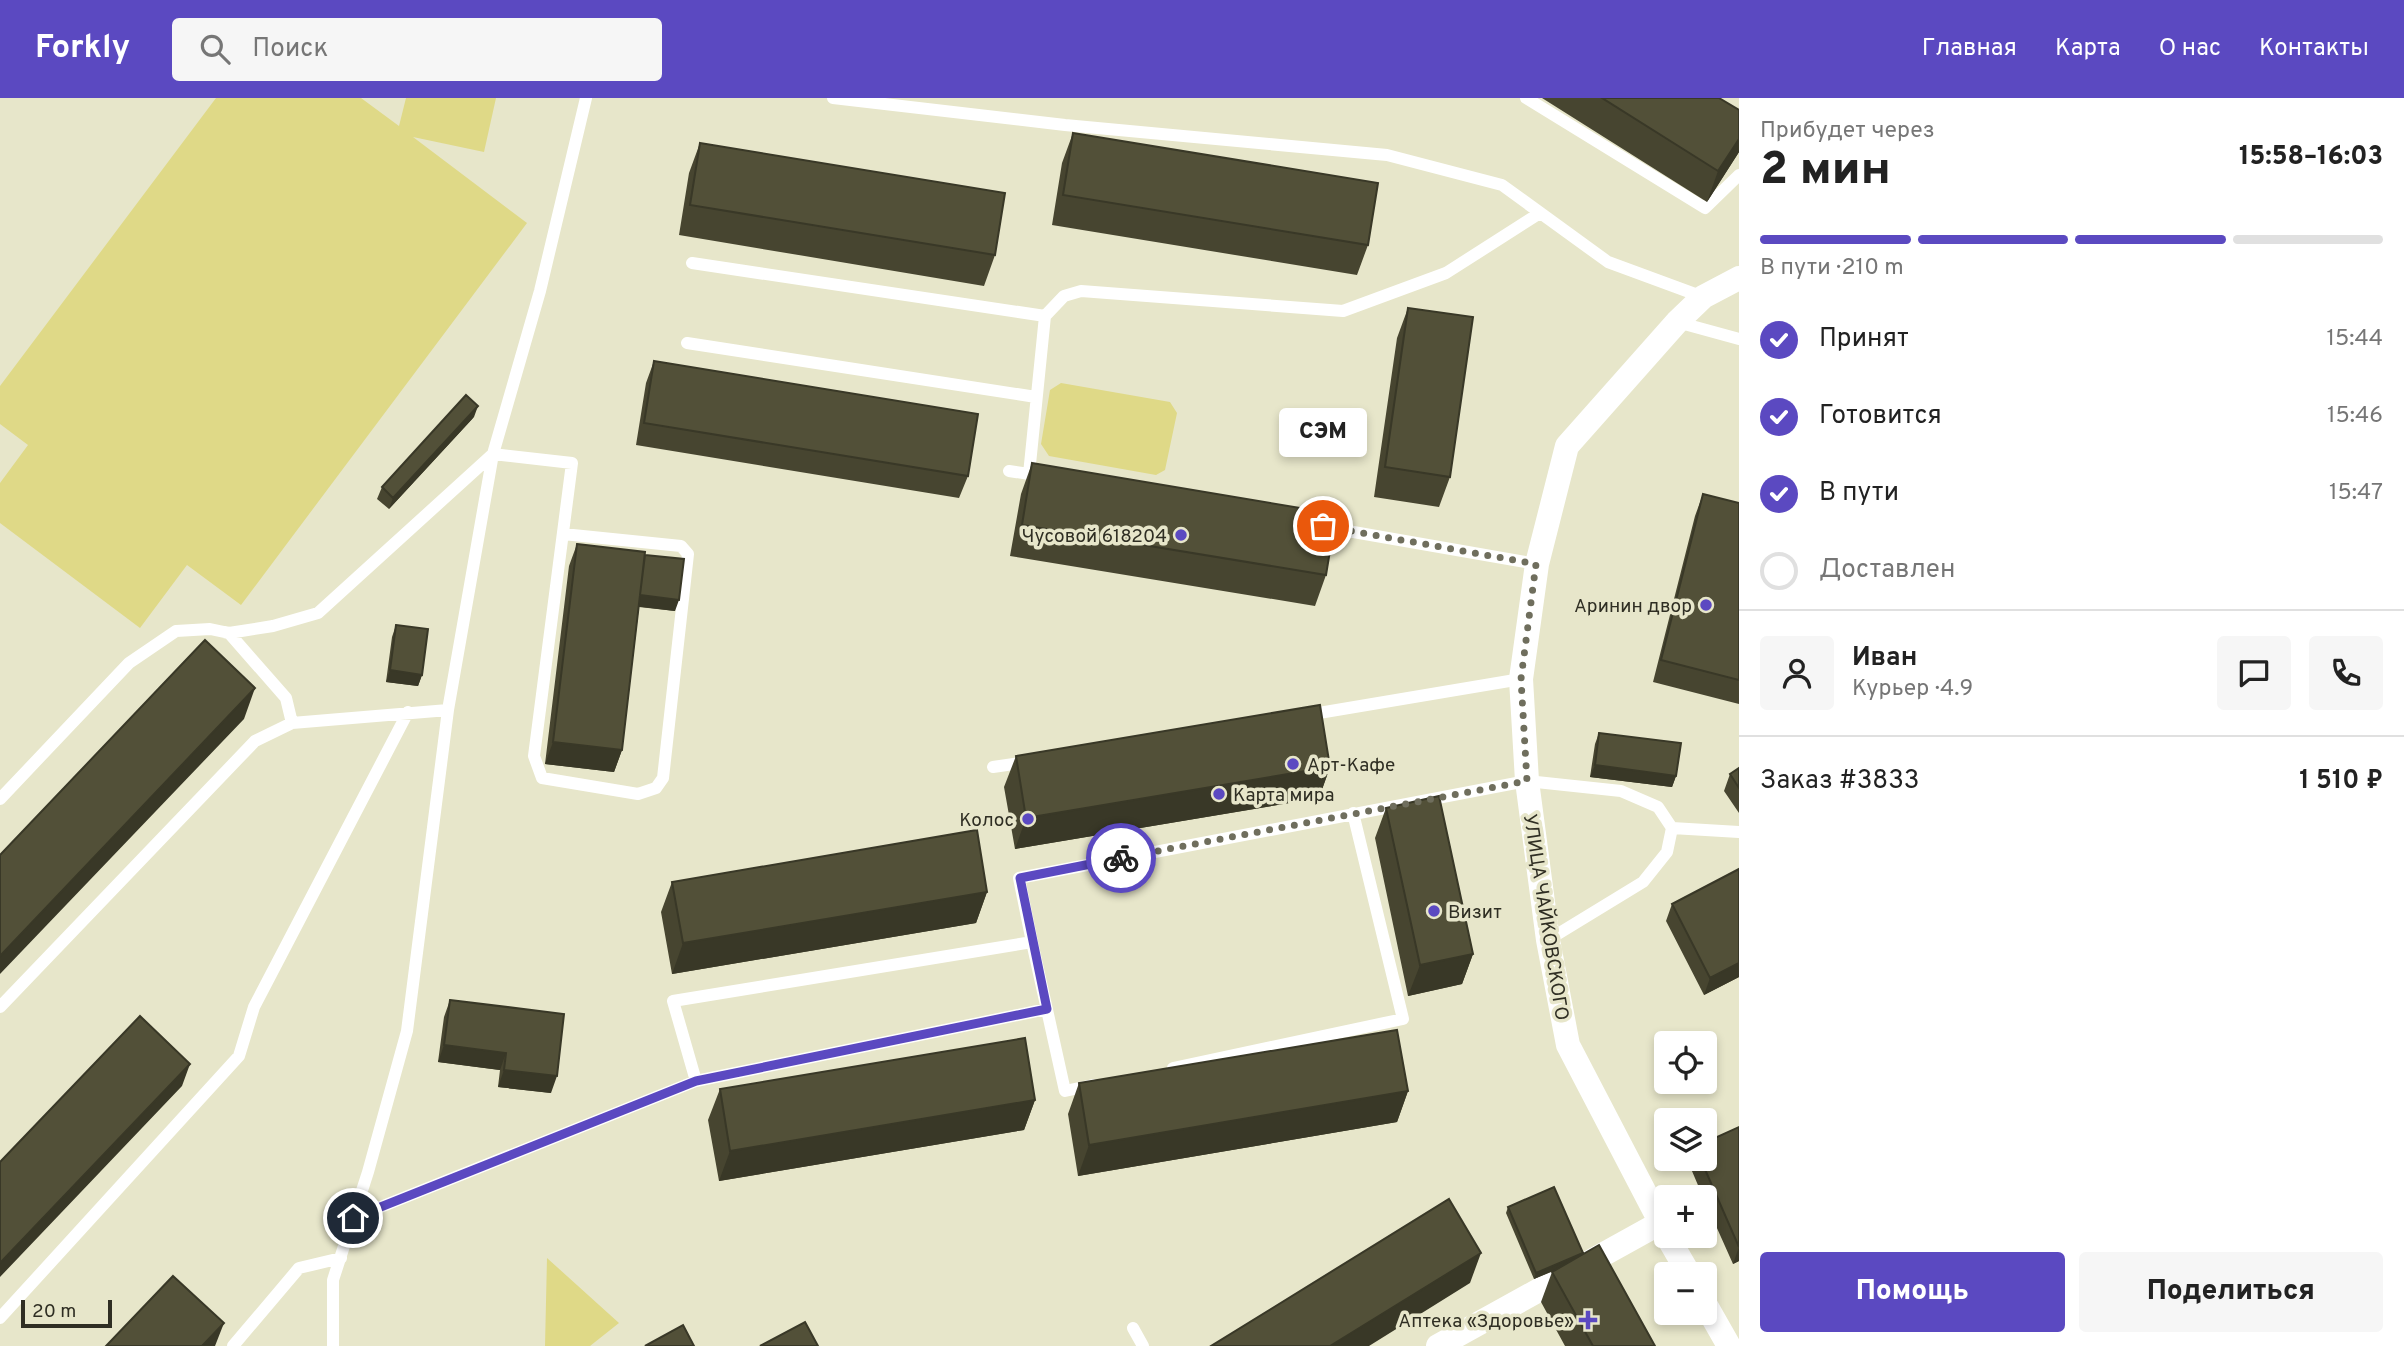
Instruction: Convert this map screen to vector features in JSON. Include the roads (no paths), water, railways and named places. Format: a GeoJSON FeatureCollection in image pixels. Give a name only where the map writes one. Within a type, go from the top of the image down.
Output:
{"type":"FeatureCollection","features":[{"type":"Feature","properties":{"kind":"street","name":"УЛИЦА ЧАЙКОВСКОГО"},"geometry":{"type":"LineString","coordinates":[[1654,1212],[1568,1045],[1548,940],[1527,781],[1521,679],[1536,564],[1567,446],[1677,322],[1703,297],[1739,278]]}},
{"type":"Feature","properties":{"kind":"street"},"geometry":{"type":"LineString","coordinates":[[1438,1346],[1654,1236]]}},
{"type":"Feature","properties":{"kind":"street"},"geometry":{"type":"LineString","coordinates":[[1717,1324],[1730,1346]]}},
{"type":"Feature","properties":{"kind":"lane"},"geometry":{"type":"LineString","coordinates":[[334,1346],[333,1280],[407,1031],[448,710],[494,454],[540,291],[586,98]]}},
{"type":"Feature","properties":{"kind":"lane"},"geometry":{"type":"LineString","coordinates":[[833,98],[1065,125],[1387,155],[1502,186],[1608,262],[1703,297]]}},
{"type":"Feature","properties":{"kind":"lane"},"geometry":{"type":"LineString","coordinates":[[1526,98],[1705,208],[1739,175]]}},
{"type":"Feature","properties":{"kind":"lane"},"geometry":{"type":"LineString","coordinates":[[1029,474],[1045,316],[1064,296],[1081,291],[1343,311],[1446,273],[1540,213]]}},
{"type":"Feature","properties":{"kind":"lane"},"geometry":{"type":"LineString","coordinates":[[692,263],[1045,316]]}},
{"type":"Feature","properties":{"kind":"lane"},"geometry":{"type":"LineString","coordinates":[[1677,322],[1739,339]]}},
{"type":"Feature","properties":{"kind":"lane"},"geometry":{"type":"LineString","coordinates":[[687,343],[1036,397]]}},
{"type":"Feature","properties":{"kind":"lane"},"geometry":{"type":"LineString","coordinates":[[0,799],[129,663],[176,631],[210,629],[229,633],[273,626],[318,613],[494,454],[572,463],[534,757],[542,778],[638,794],[656,788],[663,778],[688,554],[681,546],[563,534]]}},
{"type":"Feature","properties":{"kind":"lane"},"geometry":{"type":"LineString","coordinates":[[1009,471],[1056,479]]}},
{"type":"Feature","properties":{"kind":"lane"},"geometry":{"type":"LineString","coordinates":[[1303,523],[1536,564]]}},
{"type":"Feature","properties":{"kind":"lane"},"geometry":{"type":"LineString","coordinates":[[229,633],[286,698],[292,723]]}},
{"type":"Feature","properties":{"kind":"lane"},"geometry":{"type":"LineString","coordinates":[[1287,718],[1521,679]]}},
{"type":"Feature","properties":{"kind":"lane"},"geometry":{"type":"LineString","coordinates":[[0,1007],[255,741],[292,723],[448,710]]}},
{"type":"Feature","properties":{"kind":"lane"},"geometry":{"type":"LineString","coordinates":[[0,1318],[239,1056],[254,1007],[408,712]]}},
{"type":"Feature","properties":{"kind":"lane"},"geometry":{"type":"LineString","coordinates":[[993,767],[1040,760]]}},
{"type":"Feature","properties":{"kind":"lane"},"geometry":{"type":"LineString","coordinates":[[1107,1082],[1065,1091],[1020,878],[1527,781],[1621,791],[1658,807],[1672,828],[1667,852],[1643,882],[1548,940]]}},
{"type":"Feature","properties":{"kind":"lane"},"geometry":{"type":"LineString","coordinates":[[1161,1070],[1403,1019],[1353,813]]}},
{"type":"Feature","properties":{"kind":"lane"},"geometry":{"type":"LineString","coordinates":[[1672,828],[1739,832]]}},
{"type":"Feature","properties":{"kind":"lane"},"geometry":{"type":"LineString","coordinates":[[696,1081],[673,1001],[1032,942]]}},
{"type":"Feature","properties":{"kind":"lane"},"geometry":{"type":"LineString","coordinates":[[353,1218],[696,1081],[1047,1009]]}},
{"type":"Feature","properties":{"kind":"lane"},"geometry":{"type":"LineString","coordinates":[[233,1346],[299,1268],[341,1258]]}},
{"type":"Feature","properties":{"kind":"lane"},"geometry":{"type":"LineString","coordinates":[[1133,1328],[1143,1346]]}},
{"type":"Feature","properties":{"kind":"place","name":"СЭМ"},"geometry":{"type":"Point","coordinates":[1323,526]}},
{"type":"Feature","properties":{"kind":"place","name":"Чусовой 618204"},"geometry":{"type":"Point","coordinates":[1181,535]}},
{"type":"Feature","properties":{"kind":"place","name":"Аринин двор"},"geometry":{"type":"Point","coordinates":[1706,605]}},
{"type":"Feature","properties":{"kind":"place","name":"Арт-Кафе"},"geometry":{"type":"Point","coordinates":[1293,764]}},
{"type":"Feature","properties":{"kind":"place","name":"Карта мира"},"geometry":{"type":"Point","coordinates":[1219,794]}},
{"type":"Feature","properties":{"kind":"place","name":"Колос"},"geometry":{"type":"Point","coordinates":[1028,819]}},
{"type":"Feature","properties":{"kind":"place","name":"Визит"},"geometry":{"type":"Point","coordinates":[1434,911]}},
{"type":"Feature","properties":{"kind":"place","name":"Аптека «Здоровье»"},"geometry":{"type":"Point","coordinates":[1588,1320]}}]}
